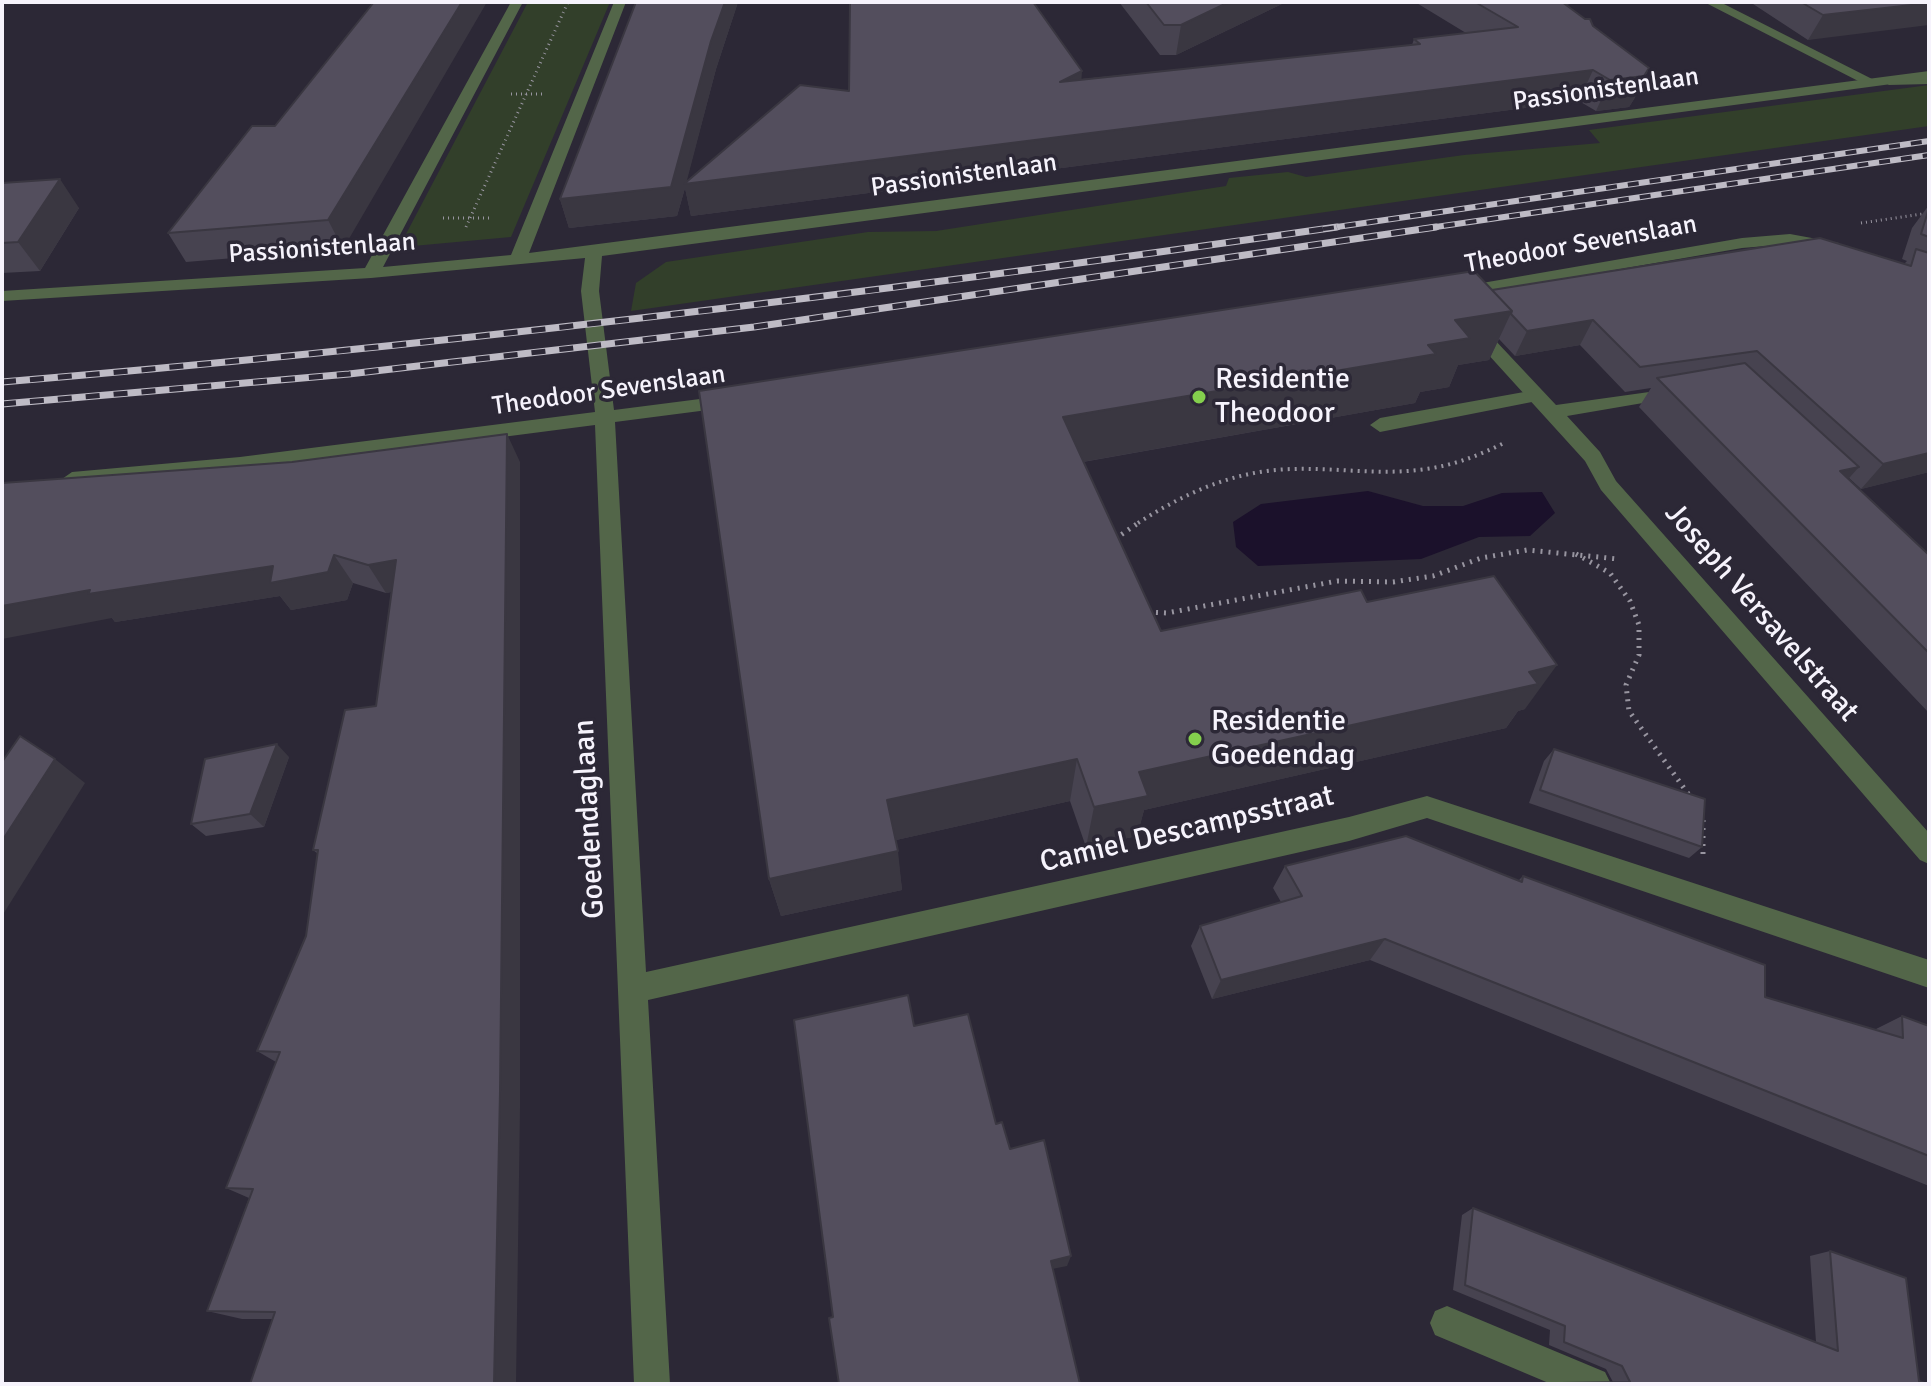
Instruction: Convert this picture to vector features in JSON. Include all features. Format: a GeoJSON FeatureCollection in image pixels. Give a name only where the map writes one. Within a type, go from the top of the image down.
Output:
{"type":"FeatureCollection","features":[{"type":"Feature","properties":{"kind":"street"},"geometry":{"type":"LineString","coordinates":[[371,273],[517,2]]}},
{"type":"Feature","properties":{"kind":"street"},"geometry":{"type":"LineString","coordinates":[[518,259],[620,2]]}},
{"type":"Feature","properties":{"kind":"street"},"geometry":{"type":"LineString","coordinates":[[1710,2],[1878,81]]}},
{"type":"Feature","properties":{"kind":"street","name":"Passionistenlaan"},"geometry":{"type":"LineString","coordinates":[[2,296],[371,273],[594,252],[1878,81],[1929,78]]}},
{"type":"Feature","properties":{"kind":"street","name":"Theodoor Sevenslaan"},"geometry":{"type":"LineString","coordinates":[[1444,295],[1742,243],[1790,239],[1854,252]]}},
{"type":"Feature","properties":{"kind":"street","name":"Goedendaglaan"},"geometry":{"type":"LineString","coordinates":[[594,252],[590,291],[605,418],[652,1384]]}},
{"type":"Feature","properties":{"kind":"street","name":"Joseph Versavelstraat"},"geometry":{"type":"LineString","coordinates":[[1444,295],[1593,457],[1608,485],[1929,852]]}},
{"type":"Feature","properties":{"kind":"street"},"geometry":{"type":"LineString","coordinates":[[1380,425],[1700,387]]}},
{"type":"Feature","properties":{"kind":"street","name":"Theodoor Sevenslaan"},"geometry":{"type":"LineString","coordinates":[[50,480],[240,464],[746,398]]}},
{"type":"Feature","properties":{"kind":"street","name":"Camiel Descampsstraat"},"geometry":{"type":"LineString","coordinates":[[633,989],[1349,829],[1427,807],[1929,974]]}},
{"type":"Feature","properties":{"kind":"street"},"geometry":{"type":"LineString","coordinates":[[1447,1323],[1593,1384]]}},
{"type":"Feature","properties":{"kind":"path"},"geometry":{"type":"LineString","coordinates":[[449,266],[568,2]]}},
{"type":"Feature","properties":{"kind":"path"},"geometry":{"type":"LineString","coordinates":[[466,94],[584,93]]}},
{"type":"Feature","properties":{"kind":"path"},"geometry":{"type":"LineString","coordinates":[[398,219],[534,217]]}},
{"type":"Feature","properties":{"kind":"path"},"geometry":{"type":"LineString","coordinates":[[1109,549],[1114,539],[1141,518],[1236,475],[1289,468],[1418,473],[1467,462],[1504,443],[1542,404]]}},
{"type":"Feature","properties":{"kind":"path"},"geometry":{"type":"LineString","coordinates":[[1141,611],[1167,613],[1209,602],[1337,581],[1406,580],[1433,576],[1481,558],[1527,550],[1572,552],[1654,565],[1675,560]]}},
{"type":"Feature","properties":{"kind":"path"},"geometry":{"type":"LineString","coordinates":[[1572,552],[1610,573],[1630,601],[1639,625],[1639,655],[1626,685],[1629,711],[1695,803]]}},
{"type":"Feature","properties":{"kind":"path"},"geometry":{"type":"LineString","coordinates":[[1701,898],[1702,812]]}},
{"type":"Feature","properties":{"kind":"green space"},"geometry":{"type":"Polygon","coordinates":[[[528,2],[610,2],[511,237],[402,247],[406,234],[528,2]]]}},
{"type":"Feature","properties":{"kind":"green space"},"geometry":{"type":"Polygon","coordinates":[[[1929,85],[1929,126],[631,311],[636,283],[666,262],[868,232],[936,231],[1226,186],[1229,178],[1288,172],[1306,177],[1464,155],[1600,143],[1589,130],[1929,85]]]}},
{"type":"Feature","properties":{"kind":"shaded area"},"geometry":{"type":"Polygon","coordinates":[[[1368,491],[1423,506],[1463,506],[1502,493],[1542,492],[1555,513],[1530,536],[1479,537],[1421,559],[1258,566],[1236,547],[1233,522],[1261,504],[1368,491]]]}},
{"type":"Feature","properties":{"kind":"building"},"geometry":{"type":"Polygon","coordinates":[[[374,2],[462,2],[328,220],[168,233],[252,126],[275,126],[374,2]]]}},
{"type":"Feature","properties":{"kind":"building"},"geometry":{"type":"Polygon","coordinates":[[[636,2],[725,2],[711,41],[671,187],[560,199],[636,2]]]}},
{"type":"Feature","properties":{"kind":"building"},"geometry":{"type":"Polygon","coordinates":[[[850,2],[1033,2],[1082,71],[1060,82],[1420,44],[1414,39],[1518,27],[1475,2],[1562,2],[1585,19],[1590,19],[1593,26],[1649,68],[1644,76],[1610,80],[1593,70],[684,184],[800,85],[849,91],[850,2]]]}},
{"type":"Feature","properties":{"kind":"building"},"geometry":{"type":"Polygon","coordinates":[[[1146,2],[1229,2],[1181,25],[1164,25],[1146,2]]]}},
{"type":"Feature","properties":{"kind":"building"},"geometry":{"type":"Polygon","coordinates":[[[1801,2],[1929,2],[1929,3],[1823,15],[1801,2]]]}},
{"type":"Feature","properties":{"kind":"building"},"geometry":{"type":"Polygon","coordinates":[[[60,179],[18,242],[2,243],[2,183],[60,179]]]}},
{"type":"Feature","properties":{"kind":"building"},"geometry":{"type":"Polygon","coordinates":[[[1929,208],[1929,237],[1921,234],[1929,208]]]}},
{"type":"Feature","properties":{"kind":"building"},"geometry":{"type":"Polygon","coordinates":[[[1820,238],[1911,266],[1916,249],[1929,253],[1929,453],[1883,464],[1757,351],[1640,367],[1593,320],[1527,331],[1492,290],[1820,238]]]}},
{"type":"Feature","properties":{"kind":"building"},"geometry":{"type":"Polygon","coordinates":[[[1474,271],[1512,311],[1455,320],[1470,338],[1428,345],[1436,354],[1063,417],[1161,631],[1361,590],[1367,602],[1494,576],[1557,665],[1529,672],[1538,684],[1139,772],[1148,796],[1094,807],[1077,759],[887,800],[898,851],[769,879],[699,391],[1474,271]]]}},
{"type":"Feature","properties":{"kind":"building"},"geometry":{"type":"Polygon","coordinates":[[[1745,363],[1859,467],[1840,471],[1929,555],[1929,653],[1657,378],[1745,363]]]}},
{"type":"Feature","properties":{"kind":"building"},"geometry":{"type":"Polygon","coordinates":[[[507,434],[494,1384],[250,1384],[275,1312],[207,1311],[253,1189],[226,1188],[280,1052],[257,1051],[306,936],[318,850],[313,850],[345,710],[376,706],[396,560],[368,565],[334,555],[328,572],[270,583],[273,566],[88,594],[90,590],[2,606],[2,483],[292,462],[507,434]]]}},
{"type":"Feature","properties":{"kind":"building"},"geometry":{"type":"Polygon","coordinates":[[[20,736],[55,759],[2,841],[2,762],[20,736]]]}},
{"type":"Feature","properties":{"kind":"building"},"geometry":{"type":"Polygon","coordinates":[[[277,744],[250,814],[191,824],[205,759],[277,744]]]}},
{"type":"Feature","properties":{"kind":"building"},"geometry":{"type":"Polygon","coordinates":[[[1554,749],[1705,799],[1702,847],[1540,790],[1554,749]]]}},
{"type":"Feature","properties":{"kind":"building"},"geometry":{"type":"Polygon","coordinates":[[[1406,836],[1522,882],[1523,876],[1765,965],[1765,997],[1903,1038],[1902,1016],[1929,1026],[1929,1156],[1385,939],[1221,980],[1200,926],[1302,896],[1285,866],[1406,836]]]}},
{"type":"Feature","properties":{"kind":"building"},"geometry":{"type":"Polygon","coordinates":[[[908,995],[914,1026],[968,1014],[996,1124],[1002,1122],[1010,1149],[1044,1140],[1071,1256],[1051,1261],[1080,1384],[839,1384],[794,1020],[908,995]]]}},
{"type":"Feature","properties":{"kind":"building"},"geometry":{"type":"Polygon","coordinates":[[[1473,1208],[1838,1351],[1830,1251],[1906,1278],[1919,1381],[1927,1384],[1561,1384],[1630,1382],[1622,1366],[1564,1342],[1565,1326],[1465,1285],[1473,1208]]]}},
{"type":"Feature","properties":{"kind":"railway"},"geometry":{"type":"LineString","coordinates":[[1332,228],[1929,141]]}},
{"type":"Feature","properties":{"kind":"railway"},"geometry":{"type":"LineString","coordinates":[[1422,229],[1929,155]]}},
{"type":"Feature","properties":{"kind":"railway"},"geometry":{"type":"LineString","coordinates":[[1332,228],[1337,227]]}},
{"type":"Feature","properties":{"kind":"railway"},"geometry":{"type":"LineString","coordinates":[[2,404],[349,374],[754,327],[1436,227]]}},
{"type":"Feature","properties":{"kind":"railway"},"geometry":{"type":"LineString","coordinates":[[2,382],[337,351],[671,315],[1332,228]]}},
{"type":"Feature","properties":{"kind":"railway"},"geometry":{"type":"LineString","coordinates":[[1323,229],[1332,228]]}},
{"type":"Feature","properties":{"kind":"place","name":"Residentie Theodoor"},"geometry":{"type":"Point","coordinates":[1199,397]}},
{"type":"Feature","properties":{"kind":"place","name":"Residentie Goedendag"},"geometry":{"type":"Point","coordinates":[1195,739]}}]}
